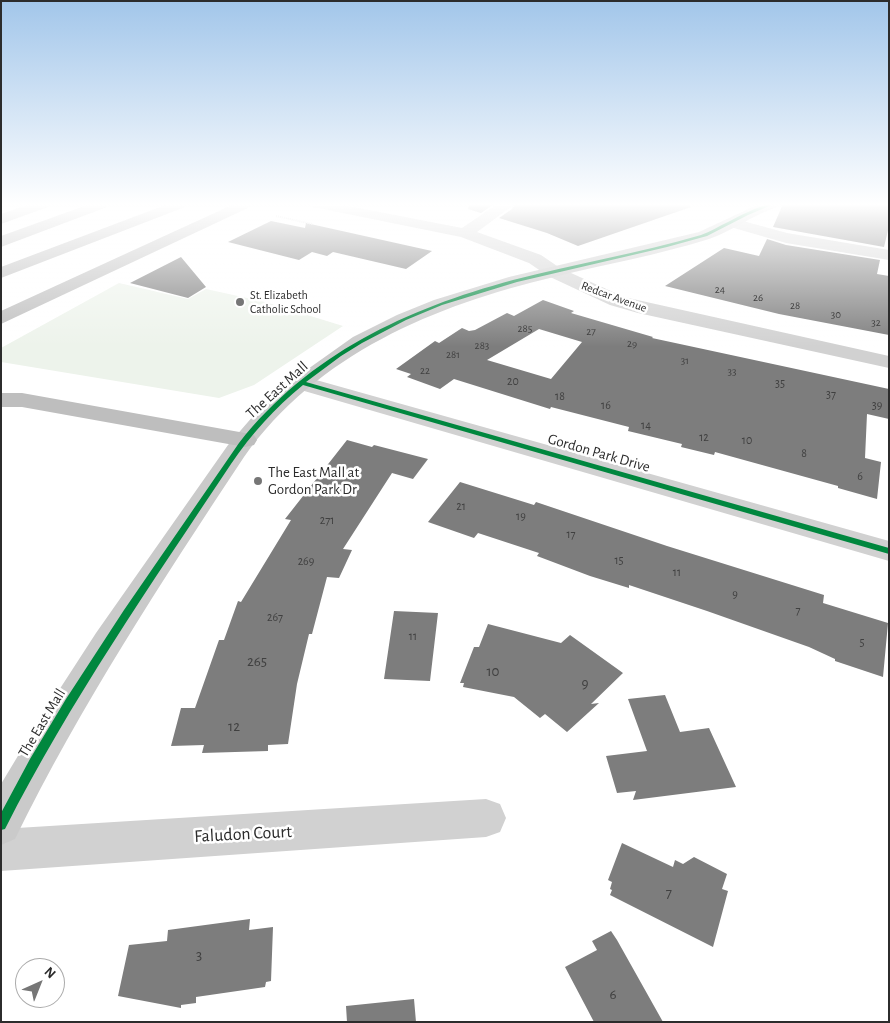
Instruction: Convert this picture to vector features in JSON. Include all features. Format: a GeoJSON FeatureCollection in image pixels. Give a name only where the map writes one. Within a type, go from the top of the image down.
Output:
{"type":"FeatureCollection","features":[{"type":"Feature","properties":{"kind":"highway"},"geometry":{"type":"LineString","coordinates":[[1,262],[26,252]]}},
{"type":"Feature","properties":{"kind":"highway"},"geometry":{"type":"LineString","coordinates":[[1,273],[56,252]]}},
{"type":"Feature","properties":{"kind":"highway"},"geometry":{"type":"LineString","coordinates":[[1,318],[143,252]]}},
{"type":"Feature","properties":{"kind":"highway"},"geometry":{"type":"LineString","coordinates":[[1,400],[22,400],[245,440]]}},
{"type":"Feature","properties":{"kind":"main road","name":"The East Mall"},"geometry":{"type":"LineString","coordinates":[[1,825],[50,733],[117,627],[245,440],[302,383],[355,346],[406,318],[482,290],[638,252]]}},
{"type":"Feature","properties":{"kind":"street","name":"Redcar Avenue"},"geometry":{"type":"LineString","coordinates":[[515,252],[535,259],[554,272],[609,298],[645,309],[889,362]]}},
{"type":"Feature","properties":{"kind":"street"},"geometry":{"type":"LineString","coordinates":[[869,252],[889,255]]}},
{"type":"Feature","properties":{"kind":"street","name":"Gordon Park Drive"},"geometry":{"type":"LineString","coordinates":[[302,383],[889,551]]}},
{"type":"Feature","properties":{"kind":"street","name":"Faludon Court"},"geometry":{"type":"LineString","coordinates":[[1,850],[486,818]]}},
{"type":"Feature","properties":{"kind":"shaded area"},"geometry":{"type":"Polygon","coordinates":[[[119,283],[188,299],[206,289],[265,302],[343,326],[254,385],[219,398],[1,362],[1,348],[119,283]]]}},
{"type":"Feature","properties":{"kind":"building"},"geometry":{"type":"Polygon","coordinates":[[[266,252],[431,252],[406,269],[333,252],[327,256],[312,252],[299,260],[266,252]]]}},
{"type":"Feature","properties":{"kind":"building"},"geometry":{"type":"Polygon","coordinates":[[[718,252],[740,252],[759,256],[761,252],[828,252],[880,260],[877,274],[889,276],[889,335],[779,314],[665,286],[718,252]]]}},
{"type":"Feature","properties":{"kind":"building"},"geometry":{"type":"Polygon","coordinates":[[[181,257],[206,287],[188,298],[130,283],[181,257]]]}},
{"type":"Feature","properties":{"kind":"building"},"geometry":{"type":"Polygon","coordinates":[[[543,300],[574,311],[571,313],[652,338],[889,389],[889,419],[867,414],[865,458],[881,462],[877,499],[838,488],[838,486],[715,452],[714,455],[681,447],[682,444],[628,431],[629,427],[551,407],[550,409],[454,379],[440,389],[407,377],[411,374],[396,369],[435,341],[439,343],[462,328],[469,331],[475,330],[507,313],[514,316],[543,300]],[[539,329],[487,360],[551,379],[582,342],[539,329]]]}},
{"type":"Feature","properties":{"kind":"building"},"geometry":{"type":"Polygon","coordinates":[[[347,440],[428,459],[413,479],[392,473],[343,549],[352,550],[339,578],[327,577],[312,634],[309,634],[297,684],[288,744],[268,745],[268,751],[202,753],[204,745],[171,746],[181,708],[195,708],[219,640],[224,640],[238,601],[241,602],[291,520],[285,519],[347,440]]]}},
{"type":"Feature","properties":{"kind":"building"},"geometry":{"type":"Polygon","coordinates":[[[460,482],[534,505],[536,502],[667,546],[824,595],[823,603],[888,623],[883,677],[835,661],[835,659],[809,647],[707,611],[629,585],[629,588],[590,576],[537,556],[539,553],[478,533],[474,538],[428,522],[460,482]]]}},
{"type":"Feature","properties":{"kind":"building"},"geometry":{"type":"Polygon","coordinates":[[[394,611],[438,613],[430,681],[384,679],[394,611]]]}},
{"type":"Feature","properties":{"kind":"building"},"geometry":{"type":"Polygon","coordinates":[[[488,624],[561,643],[570,635],[623,673],[591,704],[599,703],[567,732],[545,714],[540,718],[514,697],[463,687],[464,683],[460,683],[474,647],[479,647],[488,624]]]}},
{"type":"Feature","properties":{"kind":"building"},"geometry":{"type":"Polygon","coordinates":[[[665,695],[680,732],[709,728],[736,787],[633,800],[636,791],[617,793],[606,756],[647,751],[628,699],[665,695]]]}},
{"type":"Feature","properties":{"kind":"building"},"geometry":{"type":"Polygon","coordinates":[[[622,843],[673,867],[675,860],[683,864],[694,857],[727,874],[722,889],[728,891],[713,947],[610,895],[612,882],[608,880],[622,843]]]}},
{"type":"Feature","properties":{"kind":"building"},"geometry":{"type":"Polygon","coordinates":[[[250,919],[249,930],[273,927],[271,981],[266,982],[265,987],[196,997],[196,1003],[181,1005],[181,1008],[118,996],[129,945],[167,941],[168,930],[250,919]]]}},
{"type":"Feature","properties":{"kind":"building"},"geometry":{"type":"Polygon","coordinates":[[[611,931],[663,1022],[594,1022],[565,967],[597,950],[592,941],[611,931]]]}},
{"type":"Feature","properties":{"kind":"building"},"geometry":{"type":"Polygon","coordinates":[[[414,999],[416,1022],[347,1022],[346,1006],[414,999]]]}},
{"type":"Feature","properties":{"kind":"cycle path"},"geometry":{"type":"LineString","coordinates":[[1,825],[52,732],[127,612],[227,464],[246,438],[280,402],[318,369],[360,342],[404,319],[440,304],[515,281],[639,252]]}},
{"type":"Feature","properties":{"kind":"cycle path"},"geometry":{"type":"LineString","coordinates":[[302,383],[889,551]]}},
{"type":"Feature","properties":{"kind":"place","name":"St. Elizabeth Catholic School"},"geometry":{"type":"Point","coordinates":[240,302]}},
{"type":"Feature","properties":{"kind":"place","name":"The East Mall at Gordon Park Dr"},"geometry":{"type":"Point","coordinates":[258,481]}}]}
